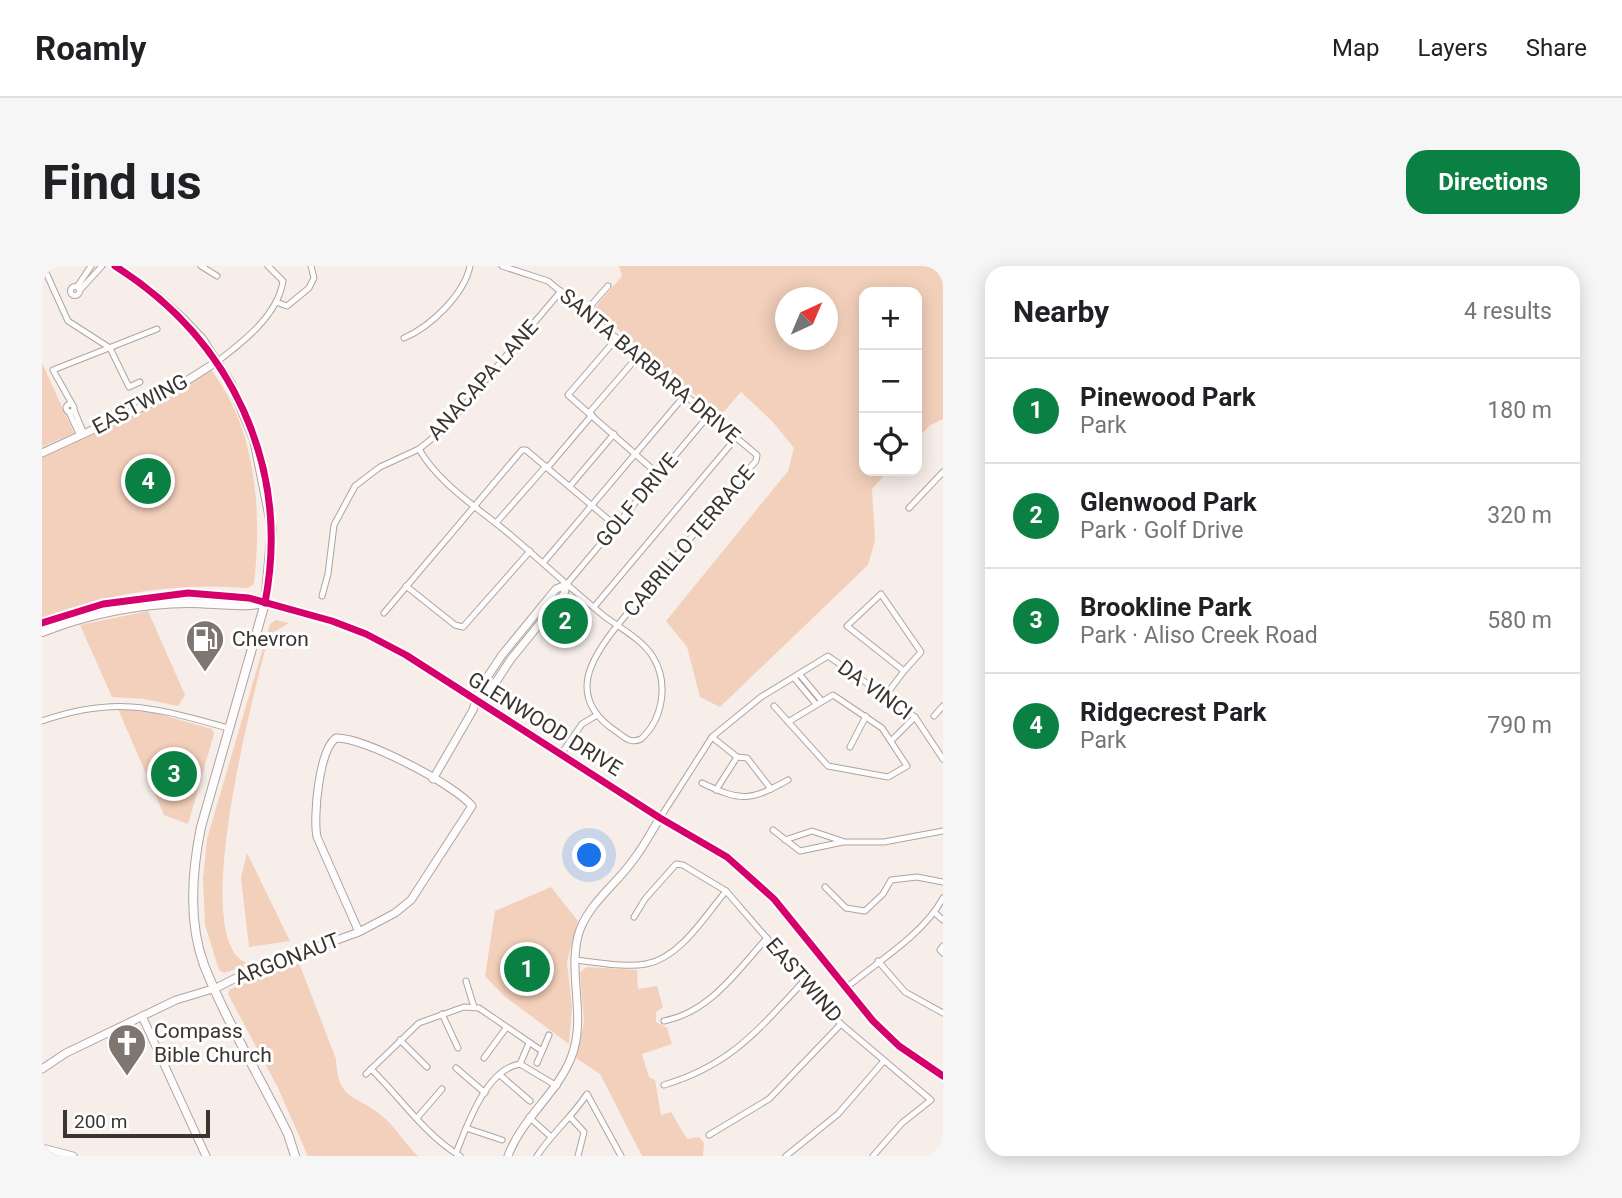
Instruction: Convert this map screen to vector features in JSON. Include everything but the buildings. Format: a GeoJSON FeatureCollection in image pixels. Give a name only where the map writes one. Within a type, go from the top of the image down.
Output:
{"type":"FeatureCollection","features":[{"type":"Feature","properties":{"kind":"main road"},"geometry":{"type":"LineString","coordinates":[[115,266],[182,318],[218,361],[246,414],[264,476],[273,538],[265,604],[201,827],[194,886],[196,933],[204,964],[288,1134],[295,1156]]}},
{"type":"Feature","properties":{"kind":"main road","name":"GLENWOOD DRIVE"},"geometry":{"type":"LineString","coordinates":[[42,623],[76,610],[167,595],[218,594],[249,598],[366,634],[727,857],[774,899],[873,1021],[899,1046],[943,1076]]}},
{"type":"Feature","properties":{"kind":"main road","name":"GLENWOOD DRIVE"},"geometry":{"type":"LineString","coordinates":[[42,632],[71,622],[146,606],[186,603],[246,607],[265,604]]}},
{"type":"Feature","properties":{"kind":"street"},"geometry":{"type":"LineString","coordinates":[[43,266],[68,321],[110,348],[129,387],[140,382]]}},
{"type":"Feature","properties":{"kind":"street"},"geometry":{"type":"LineString","coordinates":[[75,290],[91,266]]}},
{"type":"Feature","properties":{"kind":"street"},"geometry":{"type":"LineString","coordinates":[[59,299],[75,290],[102,266]]}},
{"type":"Feature","properties":{"kind":"street"},"geometry":{"type":"LineString","coordinates":[[201,266],[217,276]]}},
{"type":"Feature","properties":{"kind":"street","name":"EASTWING"},"geometry":{"type":"LineString","coordinates":[[42,453],[153,402],[218,361],[244,341],[276,302],[283,281],[268,266]]}},
{"type":"Feature","properties":{"kind":"street"},"geometry":{"type":"LineString","coordinates":[[276,302],[287,306],[309,288],[314,278],[311,266]]}},
{"type":"Feature","properties":{"kind":"street"},"geometry":{"type":"LineString","coordinates":[[404,338],[418,332],[457,293],[470,266]]}},
{"type":"Feature","properties":{"kind":"street","name":"SANTA BARBARA DRIVE"},"geometry":{"type":"LineString","coordinates":[[502,266],[533,274],[561,291],[757,455]]}},
{"type":"Feature","properties":{"kind":"street"},"geometry":{"type":"LineString","coordinates":[[586,311],[608,286]]}},
{"type":"Feature","properties":{"kind":"street","name":"ANACAPA LANE"},"geometry":{"type":"LineString","coordinates":[[322,596],[328,575],[334,525],[346,498],[366,477],[419,449],[453,419],[561,291]]}},
{"type":"Feature","properties":{"kind":"street"},"geometry":{"type":"LineString","coordinates":[[82,435],[53,370],[157,329]]}},
{"type":"Feature","properties":{"kind":"street"},"geometry":{"type":"LineString","coordinates":[[617,338],[568,395],[659,475]]}},
{"type":"Feature","properties":{"kind":"street"},"geometry":{"type":"LineString","coordinates":[[496,523],[639,355]]}},
{"type":"Feature","properties":{"kind":"street"},"geometry":{"type":"LineString","coordinates":[[543,563],[685,395]]}},
{"type":"Feature","properties":{"kind":"street","name":"GOLF DRIVE"},"geometry":{"type":"LineString","coordinates":[[476,702],[480,688],[502,655],[556,589],[566,584],[709,415]]}},
{"type":"Feature","properties":{"kind":"street"},"geometry":{"type":"LineString","coordinates":[[570,486],[614,434]]}},
{"type":"Feature","properties":{"kind":"street"},"geometry":{"type":"LineString","coordinates":[[594,607],[736,438]]}},
{"type":"Feature","properties":{"kind":"street"},"geometry":{"type":"LineString","coordinates":[[419,449],[433,469],[651,654],[663,690],[662,702],[650,729],[638,741],[630,741],[605,724],[589,698],[587,677],[596,653],[617,626]]}},
{"type":"Feature","properties":{"kind":"street"},"geometry":{"type":"LineString","coordinates":[[384,613],[519,452],[526,450],[547,466],[616,526]]}},
{"type":"Feature","properties":{"kind":"street","name":"CABRILLO TERRACE"},"geometry":{"type":"LineString","coordinates":[[617,626],[756,461],[757,455]]}},
{"type":"Feature","properties":{"kind":"street"},"geometry":{"type":"LineString","coordinates":[[909,508],[943,472]]}},
{"type":"Feature","properties":{"kind":"street"},"geometry":{"type":"LineString","coordinates":[[407,586],[455,625],[463,627],[530,551]]}},
{"type":"Feature","properties":{"kind":"street"},"geometry":{"type":"LineString","coordinates":[[886,695],[921,652],[881,594],[847,626],[904,671]]}},
{"type":"Feature","properties":{"kind":"street","name":"DA VINCI"},"geometry":{"type":"LineString","coordinates":[[798,678],[828,656],[915,718],[935,743],[943,759]]}},
{"type":"Feature","properties":{"kind":"street"},"geometry":{"type":"LineString","coordinates":[[508,1156],[529,1117],[556,1086],[571,1059],[577,1034],[575,960],[578,934],[600,898],[634,861],[712,737],[761,697],[798,678],[818,701]]}},
{"type":"Feature","properties":{"kind":"street"},"geometry":{"type":"LineString","coordinates":[[774,706],[788,722],[828,766],[888,777],[907,766],[892,740],[866,716],[833,695],[818,701],[788,722]]}},
{"type":"Feature","properties":{"kind":"street"},"geometry":{"type":"LineString","coordinates":[[433,779],[476,702]]}},
{"type":"Feature","properties":{"kind":"street"},"geometry":{"type":"LineString","coordinates":[[42,721],[82,708],[127,705],[167,711],[228,728]]}},
{"type":"Feature","properties":{"kind":"street"},"geometry":{"type":"LineString","coordinates":[[934,716],[943,706]]}},
{"type":"Feature","properties":{"kind":"street"},"geometry":{"type":"LineString","coordinates":[[561,754],[582,724],[597,715]]}},
{"type":"Feature","properties":{"kind":"street"},"geometry":{"type":"LineString","coordinates":[[850,747],[866,716]]}},
{"type":"Feature","properties":{"kind":"street"},"geometry":{"type":"LineString","coordinates":[[892,740],[915,718]]}},
{"type":"Feature","properties":{"kind":"street"},"geometry":{"type":"LineString","coordinates":[[712,737],[737,757],[747,758],[771,789]]}},
{"type":"Feature","properties":{"kind":"street","name":"ARGONAUT"},"geometry":{"type":"LineString","coordinates":[[42,1069],[66,1054],[176,1000],[216,988],[246,973],[359,932],[409,903],[471,810],[467,801],[433,779],[373,747],[344,738],[332,741],[318,788],[314,822],[317,837],[359,932]]}},
{"type":"Feature","properties":{"kind":"street"},"geometry":{"type":"LineString","coordinates":[[935,743],[943,738]]}},
{"type":"Feature","properties":{"kind":"street"},"geometry":{"type":"LineString","coordinates":[[716,790],[737,757]]}},
{"type":"Feature","properties":{"kind":"street"},"geometry":{"type":"LineString","coordinates":[[702,783],[734,798],[754,798],[788,780]]}},
{"type":"Feature","properties":{"kind":"street"},"geometry":{"type":"LineString","coordinates":[[773,830],[800,851],[843,842],[884,842],[943,831]]}},
{"type":"Feature","properties":{"kind":"street"},"geometry":{"type":"LineString","coordinates":[[785,840],[812,831],[843,842]]}},
{"type":"Feature","properties":{"kind":"street","name":"EASTWIND"},"geometry":{"type":"LineString","coordinates":[[634,917],[645,899],[676,864],[683,865],[726,891],[841,1024],[931,1100],[902,1123],[873,1156]]}},
{"type":"Feature","properties":{"kind":"street"},"geometry":{"type":"LineString","coordinates":[[825,887],[846,908],[865,911],[883,894],[891,880],[917,877],[943,882]]}},
{"type":"Feature","properties":{"kind":"street"},"geometry":{"type":"LineString","coordinates":[[575,960],[645,964],[663,958],[679,945],[726,891]]}},
{"type":"Feature","properties":{"kind":"street"},"geometry":{"type":"LineString","coordinates":[[846,988],[935,913],[943,898]]}},
{"type":"Feature","properties":{"kind":"street"},"geometry":{"type":"LineString","coordinates":[[935,913],[943,920]]}},
{"type":"Feature","properties":{"kind":"street"},"geometry":{"type":"LineString","coordinates":[[664,1021],[684,1017],[707,1003],[767,938]]}},
{"type":"Feature","properties":{"kind":"street"},"geometry":{"type":"LineString","coordinates":[[943,946],[940,950],[943,953]]}},
{"type":"Feature","properties":{"kind":"street"},"geometry":{"type":"LineString","coordinates":[[878,961],[905,992],[943,1013]]}},
{"type":"Feature","properties":{"kind":"street"},"geometry":{"type":"LineString","coordinates":[[466,981],[474,1007]]}},
{"type":"Feature","properties":{"kind":"street"},"geometry":{"type":"LineString","coordinates":[[664,1085],[693,1076],[736,1051],[804,981]]}},
{"type":"Feature","properties":{"kind":"street"},"geometry":{"type":"LineString","coordinates":[[529,1043],[520,1064],[500,1075],[485,1093],[466,1128],[458,1155],[440,1143],[369,1072],[419,1023],[464,1007],[474,1007],[542,1051]]}},
{"type":"Feature","properties":{"kind":"street"},"geometry":{"type":"LineString","coordinates":[[442,1014],[458,1048]]}},
{"type":"Feature","properties":{"kind":"street"},"geometry":{"type":"LineString","coordinates":[[142,1016],[206,1156]]}},
{"type":"Feature","properties":{"kind":"street"},"geometry":{"type":"LineString","coordinates":[[709,1135],[769,1099],[841,1024]]}},
{"type":"Feature","properties":{"kind":"street"},"geometry":{"type":"LineString","coordinates":[[484,1058],[506,1027]]}},
{"type":"Feature","properties":{"kind":"street"},"geometry":{"type":"LineString","coordinates":[[537,1063],[549,1035]]}},
{"type":"Feature","properties":{"kind":"street"},"geometry":{"type":"LineString","coordinates":[[400,1040],[427,1067]]}},
{"type":"Feature","properties":{"kind":"street"},"geometry":{"type":"LineString","coordinates":[[786,1156],[838,1114],[883,1062]]}},
{"type":"Feature","properties":{"kind":"street"},"geometry":{"type":"LineString","coordinates":[[520,1064],[556,1086]]}},
{"type":"Feature","properties":{"kind":"street"},"geometry":{"type":"LineString","coordinates":[[456,1068],[485,1093]]}},
{"type":"Feature","properties":{"kind":"street"},"geometry":{"type":"LineString","coordinates":[[500,1075],[530,1101]]}},
{"type":"Feature","properties":{"kind":"street"},"geometry":{"type":"LineString","coordinates":[[417,1118],[442,1089]]}},
{"type":"Feature","properties":{"kind":"street"},"geometry":{"type":"LineString","coordinates":[[537,1156],[550,1136],[571,1118],[587,1094],[621,1156]]}},
{"type":"Feature","properties":{"kind":"street"},"geometry":{"type":"LineString","coordinates":[[529,1117],[550,1136]]}},
{"type":"Feature","properties":{"kind":"street"},"geometry":{"type":"LineString","coordinates":[[571,1118],[584,1132],[578,1156]]}},
{"type":"Feature","properties":{"kind":"street"},"geometry":{"type":"LineString","coordinates":[[466,1128],[502,1140]]}},
{"type":"Feature","properties":{"kind":"street"},"geometry":{"type":"LineString","coordinates":[[42,1147],[73,1156]]}},
{"type":"Feature","properties":{"kind":"shaded area"},"geometry":{"type":"Polygon","coordinates":[[[619,266],[943,266],[943,419],[929,426],[922,434],[922,287],[859,287],[859,476],[884,476],[872,489],[875,540],[868,565],[720,707],[700,697],[687,647],[666,621],[788,471],[794,448],[772,421],[741,392],[720,416],[594,309],[622,276],[619,266]]]}},
{"type":"Feature","properties":{"kind":"shaded area"},"geometry":{"type":"Polygon","coordinates":[[[42,363],[74,433],[42,447],[42,363]]]}},
{"type":"Feature","properties":{"kind":"shaded area"},"geometry":{"type":"Polygon","coordinates":[[[204,369],[211,370],[226,393],[247,445],[256,501],[254,584],[248,588],[196,587],[144,591],[92,602],[42,618],[42,455],[144,409],[204,369]]]}},
{"type":"Feature","properties":{"kind":"shaded area"},"geometry":{"type":"Polygon","coordinates":[[[570,598],[586,608],[557,648],[542,634],[570,598]]]}},
{"type":"Feature","properties":{"kind":"shaded area"},"geometry":{"type":"Polygon","coordinates":[[[148,611],[185,695],[178,706],[144,699],[112,697],[80,625],[148,611]]]}},
{"type":"Feature","properties":{"kind":"shaded area"},"geometry":{"type":"Polygon","coordinates":[[[276,620],[289,623],[269,635],[240,756],[224,867],[223,914],[232,948],[251,964],[224,973],[219,970],[205,925],[203,879],[207,839],[270,624],[276,620]]]}},
{"type":"Feature","properties":{"kind":"shaded area"},"geometry":{"type":"Polygon","coordinates":[[[118,709],[155,713],[212,729],[214,734],[188,824],[164,815],[118,709]]]}},
{"type":"Feature","properties":{"kind":"shaded area"},"geometry":{"type":"Polygon","coordinates":[[[247,853],[290,941],[249,947],[241,878],[247,853]]]}},
{"type":"Feature","properties":{"kind":"shaded area"},"geometry":{"type":"Polygon","coordinates":[[[551,887],[578,921],[567,962],[572,1008],[569,1044],[504,996],[485,976],[495,911],[551,887]]]}},
{"type":"Feature","properties":{"kind":"shaded area"},"geometry":{"type":"Polygon","coordinates":[[[299,963],[336,1059],[340,1083],[350,1095],[386,1119],[418,1156],[308,1156],[278,1088],[228,994],[230,989],[299,963]]]}},
{"type":"Feature","properties":{"kind":"shaded area"},"geometry":{"type":"Polygon","coordinates":[[[587,967],[637,970],[638,989],[657,986],[663,1007],[656,1012],[656,1022],[667,1028],[672,1044],[642,1054],[649,1077],[655,1080],[661,1115],[671,1112],[687,1139],[699,1137],[704,1143],[703,1156],[642,1156],[600,1074],[576,1058],[584,1022],[580,972],[587,967]]]}},
{"type":"Feature","properties":{"kind":"cycle path"},"geometry":{"type":"LineString","coordinates":[[115,266],[156,296],[191,331],[221,369],[244,411],[260,456],[269,503],[271,552],[265,603]]}},
{"type":"Feature","properties":{"kind":"cycle path"},"geometry":{"type":"LineString","coordinates":[[42,623],[103,604],[188,593],[249,598],[332,621],[366,634],[406,655],[660,818],[727,857],[774,899],[873,1021],[899,1046],[943,1076]]}},
{"type":"Feature","properties":{"kind":"place","name":"Ridgecrest Park"},"geometry":{"type":"Point","coordinates":[148,481]}},
{"type":"Feature","properties":{"kind":"place","name":"Glenwood Park"},"geometry":{"type":"Point","coordinates":[565,621]}},
{"type":"Feature","properties":{"kind":"place","name":"Chevron"},"geometry":{"type":"Point","coordinates":[205,673]}},
{"type":"Feature","properties":{"kind":"place","name":"Brookline Park"},"geometry":{"type":"Point","coordinates":[174,774]}},
{"type":"Feature","properties":{"kind":"place","name":"Pinewood Park"},"geometry":{"type":"Point","coordinates":[527,969]}},
{"type":"Feature","properties":{"kind":"place","name":"Compass Bible Church"},"geometry":{"type":"Point","coordinates":[127,1077]}}]}
